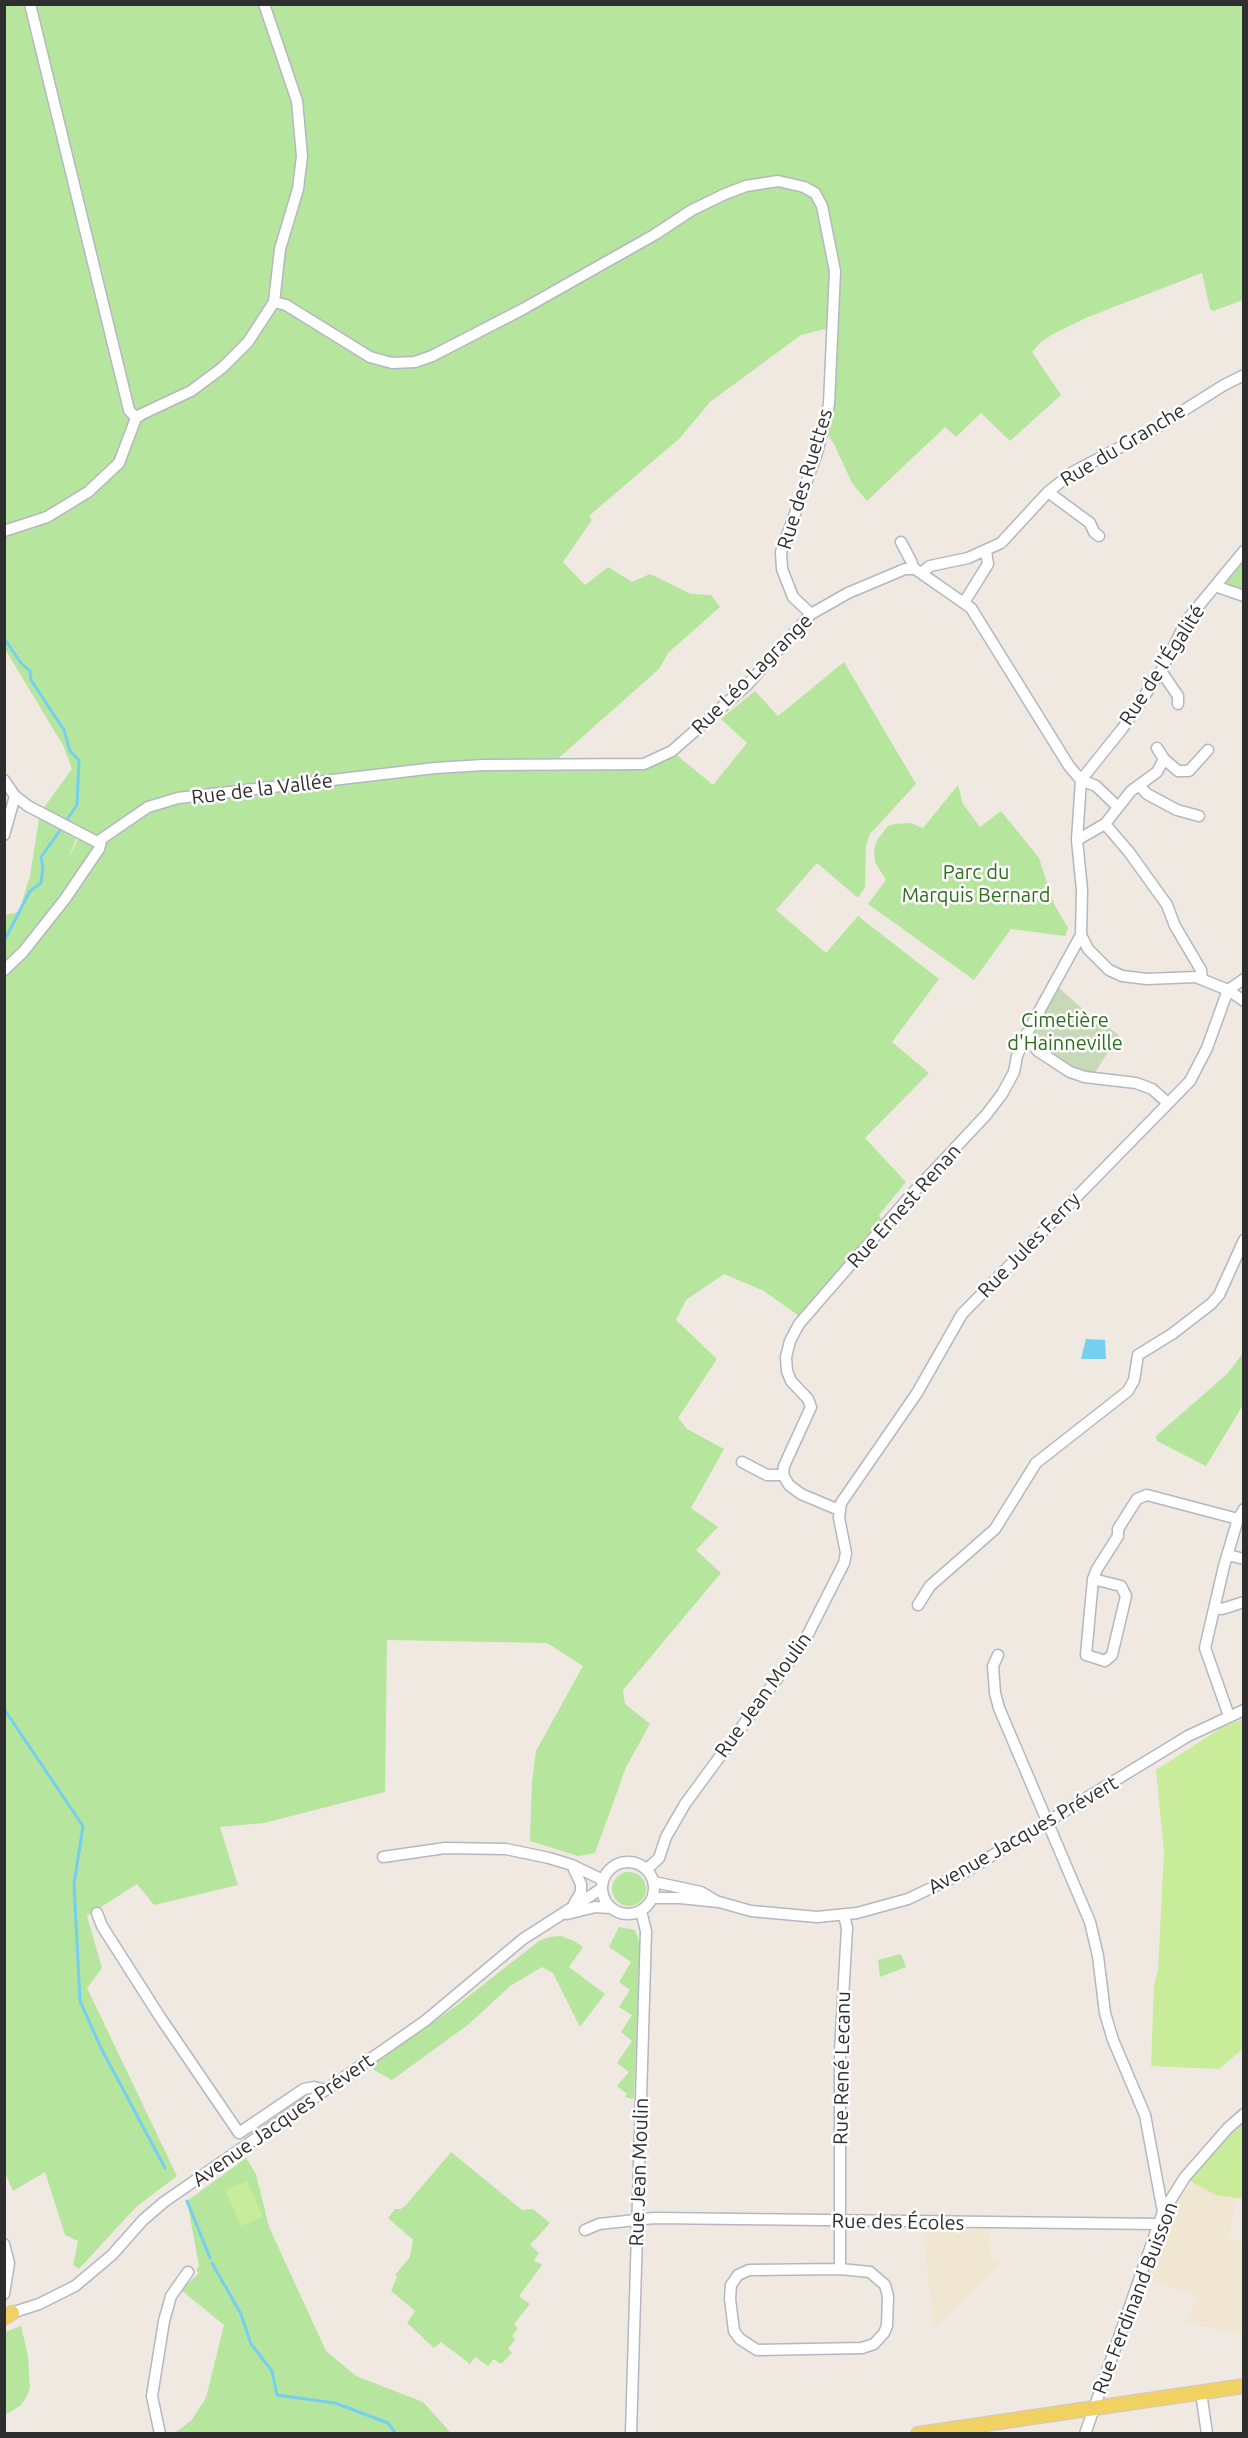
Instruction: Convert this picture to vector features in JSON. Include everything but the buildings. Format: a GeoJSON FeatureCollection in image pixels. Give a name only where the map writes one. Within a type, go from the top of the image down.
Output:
{"type":"FeatureCollection","features":[{"type":"Feature","properties":{"kind":"main road"},"geometry":{"type":"LineString","coordinates":[[918,2433],[1244,2386]]}},
{"type":"Feature","properties":{"kind":"street"},"geometry":{"type":"LineString","coordinates":[[30,4],[129,410],[136,418]]}},
{"type":"Feature","properties":{"kind":"street"},"geometry":{"type":"LineString","coordinates":[[4,531],[47,517],[88,492],[119,463],[124,455],[136,418],[191,391],[222,368],[248,342],[274,302],[280,249],[298,189],[302,156],[297,101],[264,4]]}},
{"type":"Feature","properties":{"kind":"street","name":"Rue des Ruettes"},"geometry":{"type":"LineString","coordinates":[[274,302],[286,305],[370,357],[392,363],[415,362],[432,356],[523,309],[654,235],[692,210],[725,194],[746,186],[778,181],[804,187],[815,193],[822,206],[835,271],[829,404],[817,453],[781,552],[782,568],[793,597],[811,614]]}},
{"type":"Feature","properties":{"kind":"street","name":"Rue du Granche"},"geometry":{"type":"LineString","coordinates":[[917,571],[968,558],[1004,541],[1048,492],[1087,463],[1151,430],[1244,375]]}},
{"type":"Feature","properties":{"kind":"street"},"geometry":{"type":"LineString","coordinates":[[1048,492],[1090,523],[1094,532],[1099,536]]}},
{"type":"Feature","properties":{"kind":"street"},"geometry":{"type":"LineString","coordinates":[[900,542],[917,571],[965,601],[971,608],[1069,766],[1081,780],[1096,786],[1118,807]]}},
{"type":"Feature","properties":{"kind":"street"},"geometry":{"type":"LineString","coordinates":[[965,601],[988,564],[986,551]]}},
{"type":"Feature","properties":{"kind":"street","name":"Rue de l'Égalité"},"geometry":{"type":"LineString","coordinates":[[1081,780],[1122,729],[1161,671],[1187,620],[1244,551]]}},
{"type":"Feature","properties":{"kind":"street","name":"Rue Léo Lagrange"},"geometry":{"type":"LineString","coordinates":[[552,764],[644,764],[672,751],[747,685],[811,614],[848,593],[905,568],[917,571]]}},
{"type":"Feature","properties":{"kind":"street"},"geometry":{"type":"LineString","coordinates":[[1215,586],[1244,596]]}},
{"type":"Feature","properties":{"kind":"street"},"geometry":{"type":"LineString","coordinates":[[1161,671],[1178,696],[1178,704]]}},
{"type":"Feature","properties":{"kind":"street"},"geometry":{"type":"LineString","coordinates":[[1157,748],[1164,759],[1178,771],[1188,771],[1208,750]]}},
{"type":"Feature","properties":{"kind":"street"},"geometry":{"type":"LineString","coordinates":[[1077,840],[1105,824],[1138,785],[1154,775],[1164,759]]}},
{"type":"Feature","properties":{"kind":"street","name":"Rue de la Vallée"},"geometry":{"type":"LineString","coordinates":[[101,841],[148,807],[178,798],[435,768],[552,764]]}},
{"type":"Feature","properties":{"kind":"street"},"geometry":{"type":"LineString","coordinates":[[4,780],[15,796],[94,842],[101,841],[99,849],[65,899],[30,944],[4,970]]}},
{"type":"Feature","properties":{"kind":"street"},"geometry":{"type":"LineString","coordinates":[[1081,780],[1077,840],[1082,890],[1081,935],[1085,946],[1094,957],[1114,973],[1139,979],[1190,976],[1228,990],[1244,1001]]}},
{"type":"Feature","properties":{"kind":"street"},"geometry":{"type":"LineString","coordinates":[[1138,785],[1147,794],[1178,810],[1199,816]]}},
{"type":"Feature","properties":{"kind":"street"},"geometry":{"type":"LineString","coordinates":[[4,835],[15,796]]}},
{"type":"Feature","properties":{"kind":"street"},"geometry":{"type":"LineString","coordinates":[[1105,824],[1129,852],[1167,905],[1175,926],[1202,970],[1202,979]]}},
{"type":"Feature","properties":{"kind":"street","name":"Rue Ernest Renan"},"geometry":{"type":"LineString","coordinates":[[783,1475],[784,1466],[811,1407],[808,1399],[791,1381],[785,1364],[787,1347],[799,1324],[911,1195],[986,1115],[1011,1079],[1025,1037],[1081,935]]}},
{"type":"Feature","properties":{"kind":"street"},"geometry":{"type":"LineString","coordinates":[[1228,990],[1244,979]]}},
{"type":"Feature","properties":{"kind":"street","name":"Rue Jules Ferry"},"geometry":{"type":"LineString","coordinates":[[839,1510],[849,1488],[917,1393],[962,1314],[1194,1076],[1211,1038],[1228,990]]}},
{"type":"Feature","properties":{"kind":"street"},"geometry":{"type":"LineString","coordinates":[[1025,1037],[1038,1051],[1070,1072],[1085,1077],[1136,1083],[1152,1089],[1168,1103]]}},
{"type":"Feature","properties":{"kind":"street"},"geometry":{"type":"LineString","coordinates":[[918,1605],[930,1586],[995,1529],[1036,1464],[1128,1391],[1134,1380],[1138,1355],[1180,1329],[1211,1304],[1218,1295],[1244,1240]]}},
{"type":"Feature","properties":{"kind":"street"},"geometry":{"type":"LineString","coordinates":[[742,1462],[767,1475],[783,1475],[789,1485],[801,1494],[839,1510]]}},
{"type":"Feature","properties":{"kind":"street"},"geometry":{"type":"LineString","coordinates":[[1093,1579],[1121,1586],[1126,1596],[1112,1655],[1105,1662],[1086,1655],[1093,1579],[1118,1536],[1118,1529],[1137,1499],[1147,1495],[1238,1519]]}},
{"type":"Feature","properties":{"kind":"street"},"geometry":{"type":"LineString","coordinates":[[1229,1716],[1205,1648],[1228,1554],[1238,1519],[1244,1509]]}},
{"type":"Feature","properties":{"kind":"street","name":"Rue Jean Moulin"},"geometry":{"type":"LineString","coordinates":[[647,1869],[659,1858],[670,1828],[685,1804],[792,1660],[812,1629],[845,1558],[839,1510]]}},
{"type":"Feature","properties":{"kind":"street"},"geometry":{"type":"LineString","coordinates":[[1228,1554],[1244,1559]]}},
{"type":"Feature","properties":{"kind":"street"},"geometry":{"type":"LineString","coordinates":[[1215,1608],[1222,1609],[1244,1602]]}},
{"type":"Feature","properties":{"kind":"street"},"geometry":{"type":"LineString","coordinates":[[998,1655],[993,1666],[999,1708],[1090,1922],[1098,1956],[1105,2013],[1113,2040],[1145,2115],[1164,2212]]}},
{"type":"Feature","properties":{"kind":"street","name":"Avenue Jacques Prévert"},"geometry":{"type":"LineString","coordinates":[[652,1898],[718,1902],[751,1911],[781,1915],[844,1916],[908,1899],[934,1888],[1048,1823],[1188,1736],[1244,1710]]}},
{"type":"Feature","properties":{"kind":"street"},"geometry":{"type":"LineString","coordinates":[[383,1857],[424,1850],[483,1848],[527,1852],[572,1865],[602,1884]]}},
{"type":"Feature","properties":{"kind":"street"},"geometry":{"type":"LineString","coordinates":[[633,1862],[647,1869],[654,1882],[652,1898],[641,1911],[625,1914],[610,1908],[606,1902],[602,1884],[606,1873],[618,1863],[633,1862]]}},
{"type":"Feature","properties":{"kind":"street"},"geometry":{"type":"LineString","coordinates":[[569,1909],[581,1892],[581,1884],[572,1865]]}},
{"type":"Feature","properties":{"kind":"street","name":"Avenue Jacques Prévert"},"geometry":{"type":"LineString","coordinates":[[654,1882],[701,1892],[718,1902]]}},
{"type":"Feature","properties":{"kind":"street","name":"Avenue Jacques Prévert"},"geometry":{"type":"LineString","coordinates":[[7,2315],[56,2297],[82,2281],[112,2255],[143,2220],[164,2202],[425,2021],[523,1940],[602,1884]]}},
{"type":"Feature","properties":{"kind":"street","name":"Avenue Jacques Prévert"},"geometry":{"type":"LineString","coordinates":[[559,1916],[595,1906],[603,1905],[610,1908]]}},
{"type":"Feature","properties":{"kind":"street","name":"Rue Jean Moulin"},"geometry":{"type":"LineString","coordinates":[[631,2433],[646,1931],[641,1911]]}},
{"type":"Feature","properties":{"kind":"street"},"geometry":{"type":"LineString","coordinates":[[97,1913],[102,1926],[160,2017],[239,2133],[304,2089],[314,2087],[326,2090]]}},
{"type":"Feature","properties":{"kind":"street","name":"Rue René Lecanu"},"geometry":{"type":"LineString","coordinates":[[840,2269],[840,2052],[847,1928],[844,1916]]}},
{"type":"Feature","properties":{"kind":"street","name":"Rue Ferdinand Buisson"},"geometry":{"type":"LineString","coordinates":[[1085,2433],[1092,2408],[1164,2212],[1185,2177],[1227,2128],[1244,2114]]}},
{"type":"Feature","properties":{"kind":"street","name":"Rue des Écoles"},"geometry":{"type":"LineString","coordinates":[[585,2230],[599,2224],[654,2218],[1159,2224]]}},
{"type":"Feature","properties":{"kind":"street"},"geometry":{"type":"LineString","coordinates":[[4,2244],[9,2263],[4,2294]]}},
{"type":"Feature","properties":{"kind":"street"},"geometry":{"type":"LineString","coordinates":[[840,2269],[870,2272],[885,2285],[888,2296],[887,2326],[884,2334],[874,2344],[862,2348],[757,2350],[740,2339],[735,2331],[730,2299],[731,2285],[738,2275],[749,2270],[840,2269]]}},
{"type":"Feature","properties":{"kind":"street"},"geometry":{"type":"LineString","coordinates":[[160,2433],[152,2396],[164,2321],[171,2296],[188,2272]]}},
{"type":"Feature","properties":{"kind":"street"},"geometry":{"type":"LineString","coordinates":[[1201,2392],[1206,2433]]}},
{"type":"Feature","properties":{"kind":"shaded area"},"geometry":{"type":"Polygon","coordinates":[[[1192,2182],[1216,2195],[1237,2197],[1228,2240],[1243,2242],[1243,2334],[1187,2323],[1197,2296],[1146,2278],[1166,2225],[1192,2182]]]}},
{"type":"Feature","properties":{"kind":"shaded area"},"geometry":{"type":"Polygon","coordinates":[[[988,2227],[990,2257],[1002,2262],[934,2330],[923,2228],[988,2227]]]}},
{"type":"Feature","properties":{"kind":"green space"},"geometry":{"type":"Polygon","coordinates":[[[5,5],[1243,5],[1243,300],[1213,311],[1210,309],[1202,273],[1088,317],[1053,334],[1032,352],[1061,395],[1010,441],[981,413],[956,437],[945,427],[867,501],[852,483],[834,444],[824,430],[833,327],[801,335],[710,402],[680,438],[589,516],[592,520],[563,562],[585,585],[608,567],[632,582],[650,574],[691,594],[711,595],[720,607],[668,653],[659,669],[553,763],[644,764],[672,751],[713,785],[747,743],[721,719],[755,691],[778,716],[844,662],[916,784],[870,834],[866,846],[865,887],[858,898],[817,863],[776,910],[826,953],[858,916],[939,979],[892,1042],[929,1073],[865,1138],[906,1182],[879,1215],[882,1222],[799,1316],[764,1291],[724,1274],[686,1300],[676,1320],[717,1359],[678,1418],[687,1429],[724,1449],[691,1508],[718,1527],[696,1550],[721,1573],[623,1690],[625,1704],[650,1724],[626,1767],[595,1853],[578,1856],[530,1841],[532,1782],[536,1751],[583,1666],[547,1643],[387,1640],[385,1792],[264,1823],[220,1827],[238,1885],[154,1905],[137,1884],[87,1916],[102,1968],[87,1988],[177,2176],[136,2207],[79,2269],[73,2265],[78,2241],[65,2235],[45,2172],[13,2191],[4,2171],[5,915],[19,912],[30,876],[39,819],[72,832],[77,837],[67,861],[80,835],[40,813],[72,769],[64,747],[5,649],[5,5]]]}},
{"type":"Feature","properties":{"kind":"green space"},"geometry":{"type":"Polygon","coordinates":[[[1243,559],[1243,596],[1215,586],[1243,559]]]}},
{"type":"Feature","properties":{"kind":"green space","name":"Parc du Marquis Bernard"},"geometry":{"type":"Polygon","coordinates":[[[958,785],[963,804],[980,827],[1001,811],[1039,858],[1054,904],[1068,928],[1065,936],[1011,929],[974,980],[868,904],[886,880],[875,862],[874,850],[877,840],[888,826],[894,824],[910,823],[923,828],[958,785]]]}},
{"type":"Feature","properties":{"kind":"green space","name":"Cimetière d'Hainneville"},"geometry":{"type":"Polygon","coordinates":[[[1058,987],[1084,1010],[1119,1035],[1093,1076],[1073,1071],[1040,1048],[1034,1037],[1036,1027],[1058,987]]]}},
{"type":"Feature","properties":{"kind":"green space"},"geometry":{"type":"Polygon","coordinates":[[[1243,1353],[1243,1405],[1206,1466],[1157,1441],[1156,1436],[1228,1373],[1243,1353]]]}},
{"type":"Feature","properties":{"kind":"green space"},"geometry":{"type":"Polygon","coordinates":[[[1243,1719],[1243,2049],[1219,2069],[1151,2066],[1154,1985],[1158,1970],[1164,1851],[1156,1770],[1221,1728],[1243,1719]]]}},
{"type":"Feature","properties":{"kind":"green space"},"geometry":{"type":"Polygon","coordinates":[[[629,1872],[641,1877],[646,1889],[641,1901],[629,1906],[617,1901],[612,1889],[617,1877],[629,1872]]]}},
{"type":"Feature","properties":{"kind":"green space"},"geometry":{"type":"Polygon","coordinates":[[[619,1927],[635,1930],[640,1944],[634,2097],[632,2099],[625,2097],[627,2094],[617,2086],[629,2072],[617,2063],[632,2041],[621,2032],[632,2015],[619,2007],[630,1990],[619,1982],[631,1962],[609,1947],[619,1927]]]}},
{"type":"Feature","properties":{"kind":"green space"},"geometry":{"type":"Polygon","coordinates":[[[561,1936],[583,1947],[569,1967],[605,1994],[580,2027],[553,1973],[542,1967],[510,1986],[469,2024],[392,2080],[374,2070],[372,2065],[456,2006],[539,1941],[561,1936]]]}},
{"type":"Feature","properties":{"kind":"green space"},"geometry":{"type":"Polygon","coordinates":[[[901,1954],[906,1967],[880,1977],[878,1960],[901,1954]]]}},
{"type":"Feature","properties":{"kind":"green space"},"geometry":{"type":"Polygon","coordinates":[[[1243,2119],[1243,2199],[1216,2195],[1188,2180],[1243,2119]]]}},
{"type":"Feature","properties":{"kind":"green space"},"geometry":{"type":"Polygon","coordinates":[[[451,2152],[522,2210],[533,2209],[550,2223],[530,2245],[539,2253],[534,2260],[542,2265],[519,2296],[530,2304],[514,2324],[518,2328],[512,2336],[515,2339],[508,2349],[512,2353],[501,2364],[494,2359],[488,2366],[475,2357],[470,2364],[441,2342],[434,2348],[407,2323],[415,2311],[391,2291],[397,2277],[395,2275],[410,2257],[413,2240],[388,2218],[395,2209],[401,2209],[406,2205],[451,2152]]]}},
{"type":"Feature","properties":{"kind":"green space"},"geometry":{"type":"Polygon","coordinates":[[[246,2158],[256,2174],[269,2227],[326,2351],[356,2376],[423,2402],[451,2433],[173,2434],[191,2421],[206,2398],[224,2325],[181,2290],[199,2273],[196,2270],[199,2266],[187,2201],[246,2158]]]}},
{"type":"Feature","properties":{"kind":"green space"},"geometry":{"type":"Polygon","coordinates":[[[247,2181],[263,2217],[241,2226],[225,2190],[247,2181]]]}},
{"type":"Feature","properties":{"kind":"green space"},"geometry":{"type":"Polygon","coordinates":[[[21,2326],[28,2356],[30,2388],[20,2406],[5,2415],[5,2332],[21,2326]]]}},
{"type":"Feature","properties":{"kind":"water"},"geometry":{"type":"Polygon","coordinates":[[[1086,1339],[1105,1340],[1106,1359],[1081,1359],[1086,1339]]]}},
{"type":"Feature","properties":{"kind":"waterway"},"geometry":{"type":"LineString","coordinates":[[4,638],[21,663],[30,671],[31,680],[64,730],[70,751],[79,760],[77,805],[66,821]]}},
{"type":"Feature","properties":{"kind":"waterway"},"geometry":{"type":"LineString","coordinates":[[4,941],[30,891],[41,883],[43,867],[41,857],[61,829]]}},
{"type":"Feature","properties":{"kind":"waterway"},"geometry":{"type":"LineString","coordinates":[[4,1709],[83,1826],[74,1884],[80,2001],[102,2050],[165,2168]]}},
{"type":"Feature","properties":{"kind":"waterway"},"geometry":{"type":"LineString","coordinates":[[187,2201],[210,2258]]}},
{"type":"Feature","properties":{"kind":"waterway"},"geometry":{"type":"LineString","coordinates":[[212,2263],[241,2314],[251,2344],[272,2371],[277,2395],[335,2403],[388,2423],[396,2434]]}}]}
